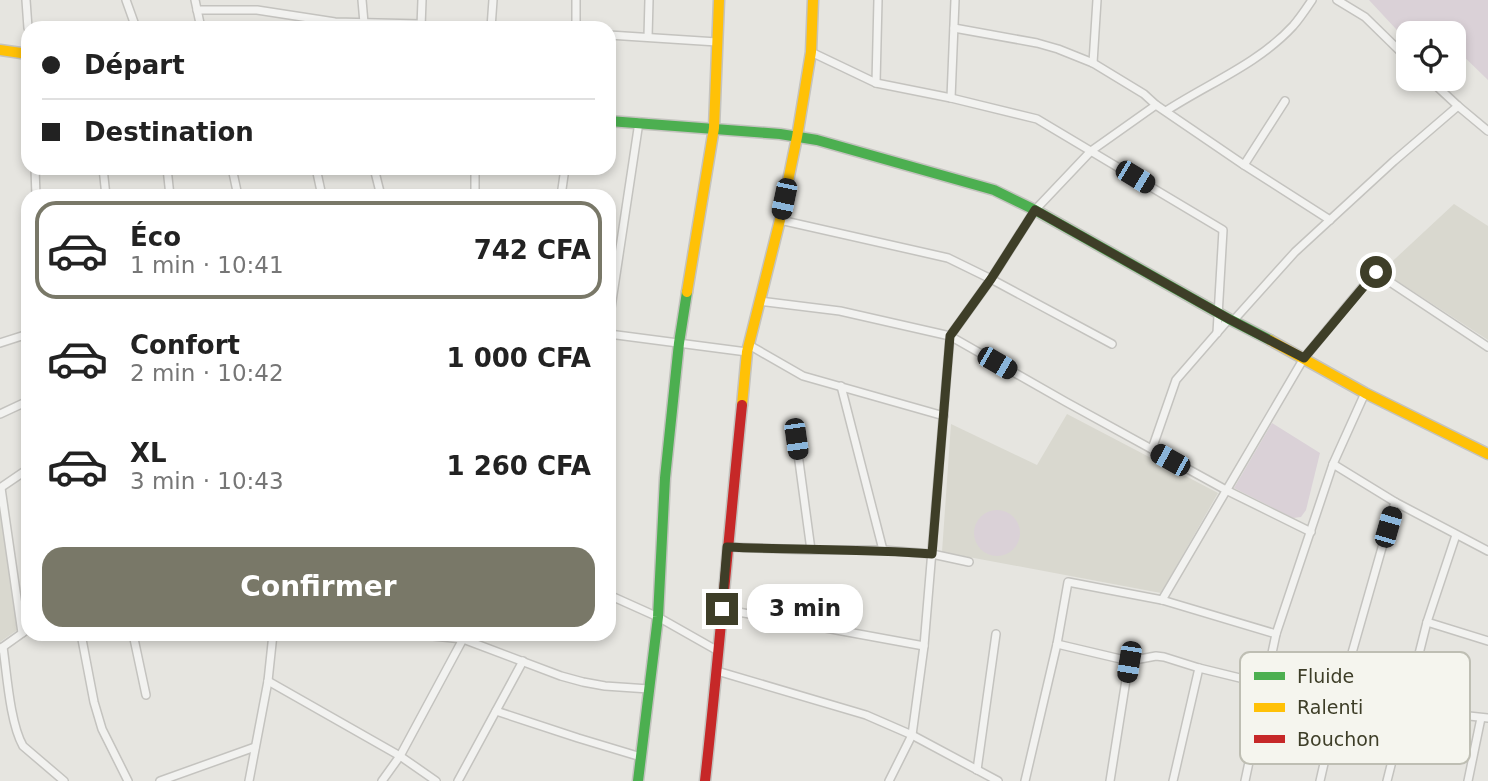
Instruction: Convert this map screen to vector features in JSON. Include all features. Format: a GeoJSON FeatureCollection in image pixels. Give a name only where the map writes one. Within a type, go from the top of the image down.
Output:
{"type":"FeatureCollection","features":[{"type":"Feature","properties":{"kind":"street"},"geometry":{"type":"LineString","coordinates":[[26,0],[28,21]]}},
{"type":"Feature","properties":{"kind":"street"},"geometry":{"type":"LineString","coordinates":[[126,0],[134,21]]}},
{"type":"Feature","properties":{"kind":"street"},"geometry":{"type":"LineString","coordinates":[[195,0],[199,21]]}},
{"type":"Feature","properties":{"kind":"street"},"geometry":{"type":"LineString","coordinates":[[362,0],[364,21]]}},
{"type":"Feature","properties":{"kind":"street"},"geometry":{"type":"LineString","coordinates":[[421,21],[422,0]]}},
{"type":"Feature","properties":{"kind":"street"},"geometry":{"type":"LineString","coordinates":[[491,21],[493,0]]}},
{"type":"Feature","properties":{"kind":"street"},"geometry":{"type":"LineString","coordinates":[[576,0],[576,21]]}},
{"type":"Feature","properties":{"kind":"street"},"geometry":{"type":"LineString","coordinates":[[648,37],[649,0]]}},
{"type":"Feature","properties":{"kind":"street"},"geometry":{"type":"LineString","coordinates":[[638,781],[658,617],[665,478],[679,343],[714,128],[719,0]]}},
{"type":"Feature","properties":{"kind":"street"},"geometry":{"type":"LineString","coordinates":[[705,781],[748,349],[780,220],[797,137],[811,52],[813,0]]}},
{"type":"Feature","properties":{"kind":"street"},"geometry":{"type":"LineString","coordinates":[[876,83],[878,0]]}},
{"type":"Feature","properties":{"kind":"street"},"geometry":{"type":"LineString","coordinates":[[951,98],[955,0]]}},
{"type":"Feature","properties":{"kind":"street"},"geometry":{"type":"LineString","coordinates":[[1093,63],[1097,0]]}},
{"type":"Feature","properties":{"kind":"street"},"geometry":{"type":"LineString","coordinates":[[1166,111],[1256,59],[1293,26],[1312,0]]}},
{"type":"Feature","properties":{"kind":"street"},"geometry":{"type":"LineString","coordinates":[[1337,0],[1365,18],[1396,48]]}},
{"type":"Feature","properties":{"kind":"street"},"geometry":{"type":"LineString","coordinates":[[197,10],[257,10],[323,21]]}},
{"type":"Feature","properties":{"kind":"street"},"geometry":{"type":"LineString","coordinates":[[954,28],[1037,43],[1093,63],[1144,94],[1244,165],[1331,220]]}},
{"type":"Feature","properties":{"kind":"street"},"geometry":{"type":"LineString","coordinates":[[616,35],[717,42]]}},
{"type":"Feature","properties":{"kind":"street"},"geometry":{"type":"LineString","coordinates":[[0,50],[21,53]]}},
{"type":"Feature","properties":{"kind":"street"},"geometry":{"type":"LineString","coordinates":[[811,52],[876,83],[1037,119],[1223,230],[1217,333]]}},
{"type":"Feature","properties":{"kind":"street"},"geometry":{"type":"LineString","coordinates":[[1442,91],[1488,131]]}},
{"type":"Feature","properties":{"kind":"street"},"geometry":{"type":"LineString","coordinates":[[1244,165],[1285,101]]}},
{"type":"Feature","properties":{"kind":"street"},"geometry":{"type":"LineString","coordinates":[[889,781],[912,735],[924,646],[950,336],[991,279],[1035,210],[1091,151],[1157,105]]}},
{"type":"Feature","properties":{"kind":"street"},"geometry":{"type":"LineString","coordinates":[[1152,449],[1176,380],[1217,333],[1295,252],[1458,106]]}},
{"type":"Feature","properties":{"kind":"street"},"geometry":{"type":"LineString","coordinates":[[616,121],[714,128],[817,140],[995,190],[1365,393],[1488,454]]}},
{"type":"Feature","properties":{"kind":"street"},"geometry":{"type":"LineString","coordinates":[[616,275],[639,122]]}},
{"type":"Feature","properties":{"kind":"street"},"geometry":{"type":"LineString","coordinates":[[780,220],[948,258],[1112,344]]}},
{"type":"Feature","properties":{"kind":"street"},"geometry":{"type":"LineString","coordinates":[[1162,600],[1304,358],[1376,272],[1488,346]]}},
{"type":"Feature","properties":{"kind":"street"},"geometry":{"type":"LineString","coordinates":[[759,301],[840,311],[950,336],[1226,490],[1311,533]]}},
{"type":"Feature","properties":{"kind":"street"},"geometry":{"type":"LineString","coordinates":[[616,335],[748,349],[803,376],[944,416]]}},
{"type":"Feature","properties":{"kind":"street"},"geometry":{"type":"LineString","coordinates":[[0,342],[21,336]]}},
{"type":"Feature","properties":{"kind":"street"},"geometry":{"type":"LineString","coordinates":[[841,386],[883,550]]}},
{"type":"Feature","properties":{"kind":"street"},"geometry":{"type":"LineString","coordinates":[[1272,652],[1276,634],[1333,464],[1365,393]]}},
{"type":"Feature","properties":{"kind":"street"},"geometry":{"type":"LineString","coordinates":[[0,414],[21,404]]}},
{"type":"Feature","properties":{"kind":"street"},"geometry":{"type":"LineString","coordinates":[[796,439],[811,550]]}},
{"type":"Feature","properties":{"kind":"street"},"geometry":{"type":"LineString","coordinates":[[1333,464],[1395,502],[1488,551]]}},
{"type":"Feature","properties":{"kind":"street"},"geometry":{"type":"LineString","coordinates":[[21,474],[0,488],[21,608]]}},
{"type":"Feature","properties":{"kind":"street"},"geometry":{"type":"LineString","coordinates":[[1352,652],[1395,502]]}},
{"type":"Feature","properties":{"kind":"street"},"geometry":{"type":"LineString","coordinates":[[1420,652],[1427,622],[1457,535]]}},
{"type":"Feature","properties":{"kind":"street"},"geometry":{"type":"LineString","coordinates":[[727,547],[883,550],[932,554],[969,562]]}},
{"type":"Feature","properties":{"kind":"street"},"geometry":{"type":"LineString","coordinates":[[1026,781],[1068,582],[1162,600],[1276,634]]}},
{"type":"Feature","properties":{"kind":"street"},"geometry":{"type":"LineString","coordinates":[[616,599],[658,617],[718,651]]}},
{"type":"Feature","properties":{"kind":"street"},"geometry":{"type":"LineString","coordinates":[[722,609],[924,646]]}},
{"type":"Feature","properties":{"kind":"street"},"geometry":{"type":"LineString","coordinates":[[1427,622],[1488,642]]}},
{"type":"Feature","properties":{"kind":"street"},"geometry":{"type":"LineString","coordinates":[[21,634],[1,648],[15,726],[23,746],[64,781]]}},
{"type":"Feature","properties":{"kind":"street"},"geometry":{"type":"LineString","coordinates":[[977,770],[996,634]]}},
{"type":"Feature","properties":{"kind":"street"},"geometry":{"type":"LineString","coordinates":[[82,641],[102,729],[128,781]]}},
{"type":"Feature","properties":{"kind":"street"},"geometry":{"type":"LineString","coordinates":[[134,641],[146,695]]}},
{"type":"Feature","properties":{"kind":"street"},"geometry":{"type":"LineString","coordinates":[[249,781],[268,681],[272,641]]}},
{"type":"Feature","properties":{"kind":"street"},"geometry":{"type":"LineString","coordinates":[[382,781],[400,756],[460,641]]}},
{"type":"Feature","properties":{"kind":"street"},"geometry":{"type":"LineString","coordinates":[[475,641],[561,676],[605,686],[649,689]]}},
{"type":"Feature","properties":{"kind":"street"},"geometry":{"type":"LineString","coordinates":[[1057,643],[1129,662],[1156,656],[1164,657],[1240,678]]}},
{"type":"Feature","properties":{"kind":"street"},"geometry":{"type":"LineString","coordinates":[[458,781],[523,661]]}},
{"type":"Feature","properties":{"kind":"street"},"geometry":{"type":"LineString","coordinates":[[1110,781],[1129,662]]}},
{"type":"Feature","properties":{"kind":"street"},"geometry":{"type":"LineString","coordinates":[[1173,781],[1199,668]]}},
{"type":"Feature","properties":{"kind":"street"},"geometry":{"type":"LineString","coordinates":[[718,671],[866,715],[912,735],[998,781]]}},
{"type":"Feature","properties":{"kind":"street"},"geometry":{"type":"LineString","coordinates":[[268,681],[400,756],[436,781]]}},
{"type":"Feature","properties":{"kind":"street"},"geometry":{"type":"LineString","coordinates":[[496,711],[640,757]]}},
{"type":"Feature","properties":{"kind":"street"},"geometry":{"type":"LineString","coordinates":[[1468,781],[1485,718]]}},
{"type":"Feature","properties":{"kind":"street"},"geometry":{"type":"LineString","coordinates":[[160,781],[255,747]]}},
{"type":"Feature","properties":{"kind":"street"},"geometry":{"type":"LineString","coordinates":[[1387,781],[1392,764]]}},
{"type":"Feature","properties":{"kind":"shaded area"},"geometry":{"type":"Polygon","coordinates":[[[1369,0],[1488,0],[1488,80],[1466,59],[1466,21],[1396,21],[1396,29],[1369,0]]]}},
{"type":"Feature","properties":{"kind":"shaded area"},"geometry":{"type":"Polygon","coordinates":[[[1454,204],[1488,226],[1488,340],[1382,271],[1454,204]]]}},
{"type":"Feature","properties":{"kind":"shaded area"},"geometry":{"type":"Polygon","coordinates":[[[1067,414],[1218,493],[1161,593],[942,552],[951,424],[1037,465],[1067,414]]]}},
{"type":"Feature","properties":{"kind":"shaded area"},"geometry":{"type":"Polygon","coordinates":[[[1272,423],[1320,453],[1306,510],[1301,517],[1293,518],[1234,488],[1272,423]]]}},
{"type":"Feature","properties":{"kind":"shaded area"},"geometry":{"type":"Polygon","coordinates":[[[0,509],[20,628],[0,642],[0,509]]]}},
{"type":"Feature","properties":{"kind":"shaded area"},"geometry":{"type":"Polygon","coordinates":[[[997,510],[1014,516],[1020,533],[1014,550],[997,556],[980,550],[974,533],[980,516],[997,510]]]}},
{"type":"Feature","properties":{"kind":"traffic: fast"},"geometry":{"type":"LineString","coordinates":[[616,122],[780,134],[817,140],[994,190],[1270,340]]}},
{"type":"Feature","properties":{"kind":"traffic: fast"},"geometry":{"type":"LineString","coordinates":[[638,781],[658,617],[665,478],[687,292]]}},
{"type":"Feature","properties":{"kind":"traffic: slow"},"geometry":{"type":"LineString","coordinates":[[687,292],[714,128],[719,0]]}},
{"type":"Feature","properties":{"kind":"traffic: slow"},"geometry":{"type":"LineString","coordinates":[[742,405],[747,352],[780,220],[797,137],[811,52],[813,0]]}},
{"type":"Feature","properties":{"kind":"traffic: slow"},"geometry":{"type":"LineString","coordinates":[[0,50],[21,53]]}},
{"type":"Feature","properties":{"kind":"traffic: slow"},"geometry":{"type":"LineString","coordinates":[[1270,340],[1365,393],[1488,454]]}},
{"type":"Feature","properties":{"kind":"traffic: jam"},"geometry":{"type":"LineString","coordinates":[[705,781],[742,405]]}},
{"type":"Feature","properties":{"kind":"route"},"geometry":{"type":"LineString","coordinates":[[722,609],[727,547],[883,550],[932,554],[950,336],[991,279],[1035,210],[1304,358],[1376,272]]}}]}
